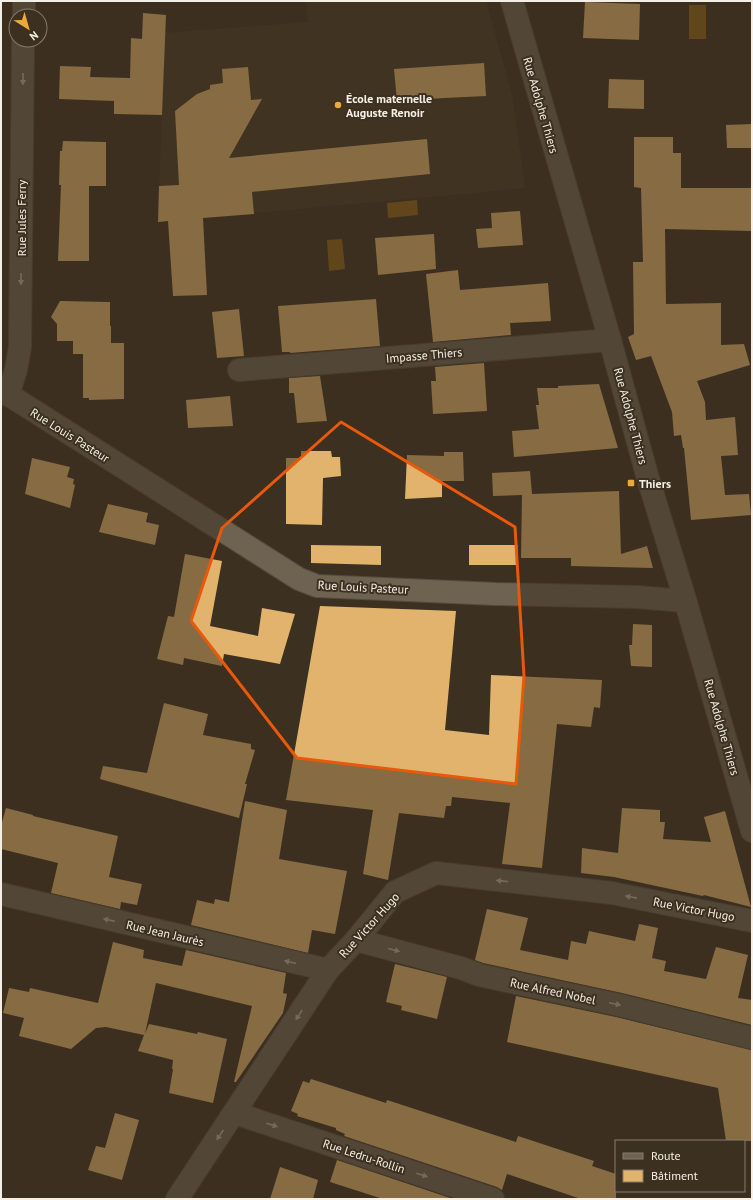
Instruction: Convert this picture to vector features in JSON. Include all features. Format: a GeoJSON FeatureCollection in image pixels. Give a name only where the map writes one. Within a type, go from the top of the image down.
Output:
{"type":"FeatureCollection","features":[{"type":"Feature","properties":{"kind":"street","name":"Rue Adolphe Thiers"},"geometry":{"type":"LineString","coordinates":[[512,1],[610,340],[647,475],[752,831]]}},
{"type":"Feature","properties":{"kind":"street","name":"Rue Jules Ferry"},"geometry":{"type":"LineString","coordinates":[[4,392],[16,370],[20,347],[23,48]]}},
{"type":"Feature","properties":{"kind":"street","name":"Impasse Thiers"},"geometry":{"type":"LineString","coordinates":[[239,370],[610,340]]}},
{"type":"Feature","properties":{"kind":"street","name":"Rue Louis Pasteur"},"geometry":{"type":"LineString","coordinates":[[4,392],[299,579],[317,586],[496,594],[637,597],[685,601]]}},
{"type":"Feature","properties":{"kind":"street","name":"Rue Victor Hugo"},"geometry":{"type":"LineString","coordinates":[[177,1199],[328,970],[356,940],[395,892],[436,873],[612,893],[752,921]]}},
{"type":"Feature","properties":{"kind":"street","name":"Rue Jean Jaurès"},"geometry":{"type":"LineString","coordinates":[[1,894],[328,970]]}},
{"type":"Feature","properties":{"kind":"street","name":"Rue Alfred Nobel"},"geometry":{"type":"LineString","coordinates":[[356,940],[461,968],[479,975],[619,1005],[752,1038]]}},
{"type":"Feature","properties":{"kind":"street","name":"Rue Ledru-Rollin"},"geometry":{"type":"LineString","coordinates":[[235,1113],[493,1199]]}},
{"type":"Feature","properties":{"kind":"highlighted area"},"geometry":{"type":"Polygon","coordinates":[[[341,422],[515,527],[524,676],[516,784],[297,758],[191,621],[222,528],[341,422]]]}},
{"type":"Feature","properties":{"kind":"shaded area","name":"École maternelle Auguste Renoir"},"geometry":{"type":"Polygon","coordinates":[[[305,1],[486,1],[512,95],[525,188],[158,222],[165,33],[309,22],[305,1]]]}},
{"type":"Feature","properties":{"kind":"shaded area"},"geometry":{"type":"Polygon","coordinates":[[[689,5],[706,5],[706,39],[689,39],[689,5]]]}},
{"type":"Feature","properties":{"kind":"shaded area"},"geometry":{"type":"Polygon","coordinates":[[[417,200],[418,215],[388,218],[387,203],[417,200]]]}},
{"type":"Feature","properties":{"kind":"shaded area"},"geometry":{"type":"Polygon","coordinates":[[[342,239],[345,269],[329,271],[327,240],[342,239]]]}},
{"type":"Feature","properties":{"kind":"building"},"geometry":{"type":"Polygon","coordinates":[[[585,2],[640,4],[639,40],[583,38],[585,2]]]}},
{"type":"Feature","properties":{"kind":"building"},"geometry":{"type":"Polygon","coordinates":[[[143,13],[166,15],[162,115],[114,114],[114,101],[59,99],[60,66],[91,67],[90,77],[130,78],[131,38],[142,39],[143,13]]]}},
{"type":"Feature","properties":{"kind":"building"},"geometry":{"type":"Polygon","coordinates":[[[484,63],[486,96],[397,101],[394,69],[484,63]]]}},
{"type":"Feature","properties":{"kind":"building"},"geometry":{"type":"Polygon","coordinates":[[[248,67],[251,100],[262,99],[229,158],[427,139],[430,174],[252,192],[254,214],[203,218],[207,295],[173,296],[168,221],[158,222],[159,186],[179,185],[175,111],[197,94],[210,89],[210,85],[223,83],[222,69],[248,67]]]}},
{"type":"Feature","properties":{"kind":"building"},"geometry":{"type":"Polygon","coordinates":[[[609,79],[644,80],[644,109],[608,108],[609,79]]]}},
{"type":"Feature","properties":{"kind":"building"},"geometry":{"type":"Polygon","coordinates":[[[752,124],[752,148],[727,148],[726,125],[752,124]]]}},
{"type":"Feature","properties":{"kind":"building"},"geometry":{"type":"Polygon","coordinates":[[[634,137],[673,137],[673,153],[681,153],[681,188],[752,188],[752,231],[665,229],[666,304],[721,303],[721,345],[744,344],[750,365],[697,381],[705,402],[706,420],[735,417],[738,455],[721,456],[725,495],[749,494],[751,515],[691,520],[684,448],[681,435],[674,436],[672,412],[651,356],[636,360],[628,337],[634,334],[633,262],[643,262],[641,188],[634,187],[634,137]]]}},
{"type":"Feature","properties":{"kind":"building"},"geometry":{"type":"Polygon","coordinates":[[[63,141],[106,142],[106,186],[89,186],[89,261],[58,261],[61,185],[59,185],[60,151],[62,151],[63,141]]]}},
{"type":"Feature","properties":{"kind":"building"},"geometry":{"type":"Polygon","coordinates":[[[520,211],[523,245],[478,248],[476,229],[492,228],[491,213],[520,211]]]}},
{"type":"Feature","properties":{"kind":"building"},"geometry":{"type":"Polygon","coordinates":[[[434,234],[436,269],[378,275],[375,238],[434,234]]]}},
{"type":"Feature","properties":{"kind":"building"},"geometry":{"type":"Polygon","coordinates":[[[458,270],[460,290],[548,283],[551,321],[510,323],[511,335],[433,342],[426,274],[458,270]]]}},
{"type":"Feature","properties":{"kind":"building"},"geometry":{"type":"Polygon","coordinates":[[[376,299],[380,346],[290,353],[282,352],[278,306],[376,299]]]}},
{"type":"Feature","properties":{"kind":"building"},"geometry":{"type":"Polygon","coordinates":[[[60,301],[110,302],[111,343],[124,343],[124,399],[89,400],[89,398],[83,398],[83,354],[73,354],[73,341],[57,341],[57,324],[51,317],[60,301]]]}},
{"type":"Feature","properties":{"kind":"building"},"geometry":{"type":"Polygon","coordinates":[[[239,309],[244,356],[217,358],[212,312],[239,309]]]}},
{"type":"Feature","properties":{"kind":"building"},"geometry":{"type":"Polygon","coordinates":[[[484,363],[487,411],[433,414],[431,381],[436,381],[435,367],[484,363]]]}},
{"type":"Feature","properties":{"kind":"building"},"geometry":{"type":"Polygon","coordinates":[[[320,376],[327,421],[297,423],[294,393],[289,393],[289,378],[320,376]]]}},
{"type":"Feature","properties":{"kind":"building"},"geometry":{"type":"Polygon","coordinates":[[[599,384],[618,448],[514,457],[512,431],[539,429],[536,405],[539,405],[537,388],[558,388],[558,386],[599,384]]]}},
{"type":"Feature","properties":{"kind":"building"},"geometry":{"type":"Polygon","coordinates":[[[230,396],[233,426],[188,428],[186,400],[230,396]]]}},
{"type":"Feature","properties":{"kind":"building"},"geometry":{"type":"Polygon","coordinates":[[[301,451],[331,451],[332,457],[340,457],[341,476],[323,478],[322,525],[286,524],[286,458],[301,458],[301,451]]]}},
{"type":"Feature","properties":{"kind":"building"},"geometry":{"type":"Polygon","coordinates":[[[444,452],[463,452],[464,481],[442,481],[442,497],[405,499],[407,455],[444,456],[444,452]]]}},
{"type":"Feature","properties":{"kind":"building"},"geometry":{"type":"Polygon","coordinates":[[[32,458],[70,467],[67,477],[74,479],[73,484],[75,485],[70,508],[25,494],[32,458]]]}},
{"type":"Feature","properties":{"kind":"building"},"geometry":{"type":"Polygon","coordinates":[[[530,471],[532,494],[619,491],[621,554],[647,546],[653,568],[571,566],[571,558],[521,558],[522,495],[493,496],[492,473],[530,471]]]}},
{"type":"Feature","properties":{"kind":"building"},"geometry":{"type":"Polygon","coordinates":[[[108,504],[148,513],[146,522],[159,525],[155,545],[99,532],[108,504]]]}},
{"type":"Feature","properties":{"kind":"building"},"geometry":{"type":"Polygon","coordinates":[[[311,545],[381,546],[381,565],[311,563],[311,545]]]}},
{"type":"Feature","properties":{"kind":"building"},"geometry":{"type":"Polygon","coordinates":[[[469,545],[518,545],[518,565],[469,565],[469,545]]]}},
{"type":"Feature","properties":{"kind":"building"},"geometry":{"type":"Polygon","coordinates":[[[185,554],[222,561],[210,626],[258,636],[262,608],[295,614],[280,664],[224,654],[222,666],[184,658],[183,665],[157,659],[168,616],[174,617],[185,554]]]}},
{"type":"Feature","properties":{"kind":"building"},"geometry":{"type":"Polygon","coordinates":[[[320,606],[456,611],[445,730],[489,735],[491,675],[602,680],[600,708],[594,707],[591,727],[557,724],[542,868],[502,864],[510,803],[452,797],[451,806],[446,806],[444,818],[399,813],[388,880],[363,874],[373,810],[286,800],[320,606]]]}},
{"type":"Feature","properties":{"kind":"building"},"geometry":{"type":"Polygon","coordinates":[[[633,624],[652,625],[652,667],[631,666],[629,645],[632,645],[633,624]]]}},
{"type":"Feature","properties":{"kind":"building"},"geometry":{"type":"Polygon","coordinates":[[[164,703],[208,714],[203,735],[251,744],[251,749],[255,750],[245,784],[247,784],[239,818],[100,779],[103,766],[147,773],[164,703]]]}},
{"type":"Feature","properties":{"kind":"building"},"geometry":{"type":"Polygon","coordinates":[[[245,801],[287,810],[279,859],[347,871],[335,934],[312,930],[308,953],[191,925],[197,900],[214,904],[215,899],[229,902],[245,801]]]}},
{"type":"Feature","properties":{"kind":"building"},"geometry":{"type":"Polygon","coordinates":[[[6,808],[33,816],[118,836],[109,877],[142,884],[137,905],[121,902],[120,909],[51,893],[58,863],[1,849],[1,826],[6,808]]]}},
{"type":"Feature","properties":{"kind":"building"},"geometry":{"type":"Polygon","coordinates":[[[622,808],[660,810],[660,822],[665,822],[663,839],[711,842],[704,817],[725,811],[751,907],[704,895],[614,877],[581,873],[582,848],[618,853],[622,808]]]}},
{"type":"Feature","properties":{"kind":"building"},"geometry":{"type":"Polygon","coordinates":[[[487,909],[528,918],[520,950],[568,960],[571,941],[586,944],[589,931],[635,941],[639,924],[658,928],[652,958],[666,961],[664,971],[706,979],[716,947],[748,955],[738,998],[752,1000],[752,1025],[622,993],[475,960],[487,909]]]}},
{"type":"Feature","properties":{"kind":"building"},"geometry":{"type":"Polygon","coordinates":[[[113,942],[144,950],[143,958],[182,966],[186,950],[286,973],[283,993],[287,994],[283,1013],[236,1082],[234,1082],[252,1006],[156,983],[145,1034],[149,1024],[197,1034],[198,1032],[227,1039],[213,1103],[169,1093],[173,1060],[138,1051],[144,1035],[106,1027],[96,1028],[71,1049],[19,1036],[24,1018],[3,1013],[9,988],[29,992],[30,988],[98,1003],[113,942]]]}},
{"type":"Feature","properties":{"kind":"building"},"geometry":{"type":"Polygon","coordinates":[[[395,964],[447,977],[437,1019],[401,1010],[402,1006],[386,1002],[395,964]]]}},
{"type":"Feature","properties":{"kind":"building"},"geometry":{"type":"Polygon","coordinates":[[[516,996],[616,1017],[752,1050],[752,1141],[726,1140],[718,1088],[507,1042],[516,996]]]}},
{"type":"Feature","properties":{"kind":"building"},"geometry":{"type":"Polygon","coordinates":[[[311,1079],[386,1103],[387,1100],[516,1142],[518,1136],[594,1161],[592,1166],[615,1174],[616,1199],[581,1199],[507,1174],[502,1190],[497,1187],[344,1136],[345,1134],[336,1130],[336,1128],[297,1116],[298,1114],[291,1111],[303,1081],[309,1083],[311,1079]]]}},
{"type":"Feature","properties":{"kind":"building"},"geometry":{"type":"Polygon","coordinates":[[[115,1113],[139,1120],[122,1180],[88,1170],[96,1146],[105,1148],[115,1113]]]}},
{"type":"Feature","properties":{"kind":"building"},"geometry":{"type":"Polygon","coordinates":[[[337,1160],[453,1199],[383,1199],[330,1182],[337,1160]]]}},
{"type":"Feature","properties":{"kind":"building"},"geometry":{"type":"Polygon","coordinates":[[[280,1167],[318,1180],[313,1199],[270,1199],[280,1167]]]}},
{"type":"Feature","properties":{"kind":"place","name":"École maternelle Auguste Renoir"},"geometry":{"type":"Point","coordinates":[338,105]}},
{"type":"Feature","properties":{"kind":"place","name":"Thiers"},"geometry":{"type":"Point","coordinates":[631,483]}}]}
